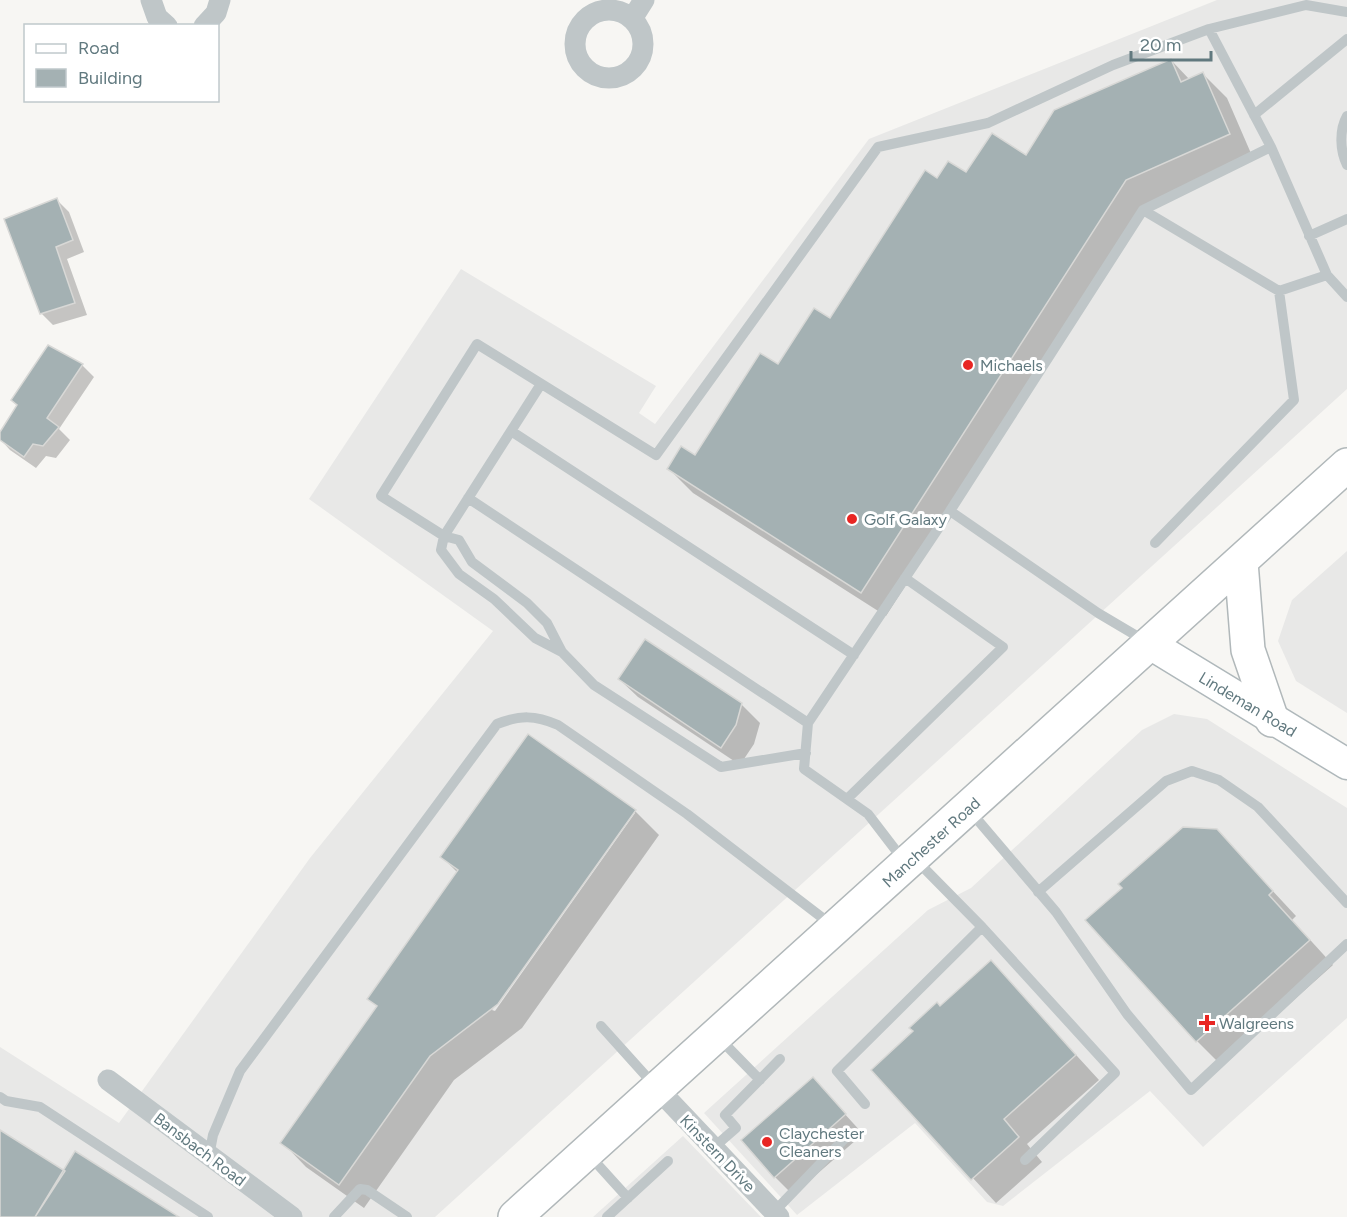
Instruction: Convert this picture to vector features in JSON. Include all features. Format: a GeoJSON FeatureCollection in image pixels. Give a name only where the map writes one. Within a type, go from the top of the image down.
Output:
{"type":"FeatureCollection","features":[{"type":"Feature","properties":{"kind":"main road","name":"Manchester Road"},"geometry":{"type":"LineString","coordinates":[[520,1215],[586,1152],[1347,465]]}},
{"type":"Feature","properties":{"kind":"main road"},"geometry":{"type":"LineString","coordinates":[[1241,562],[1248,650],[1272,720]]}},
{"type":"Feature","properties":{"kind":"street"},"geometry":{"type":"LineString","coordinates":[[151,0],[157,17],[165,24]]}},
{"type":"Feature","properties":{"kind":"street"},"geometry":{"type":"LineString","coordinates":[[206,24],[216,13],[220,0]]}},
{"type":"Feature","properties":{"kind":"street"},"geometry":{"type":"LineString","coordinates":[[632,19],[644,0]]}},
{"type":"Feature","properties":{"kind":"street","name":"Lindeman Road"},"geometry":{"type":"LineString","coordinates":[[1150,644],[1347,764]]}},
{"type":"Feature","properties":{"kind":"street","name":"Bansbach Road"},"geometry":{"type":"LineString","coordinates":[[108,1080],[291,1217]]}},
{"type":"Feature","properties":{"kind":"street","name":"Kinstern Drive"},"geometry":{"type":"LineString","coordinates":[[657,1088],[774,1215]]}},
{"type":"Feature","properties":{"kind":"lane"},"geometry":{"type":"LineString","coordinates":[[806,753],[721,767],[594,685],[562,652],[547,622],[519,597],[472,562],[459,540],[444,536],[381,496],[477,344],[656,454],[878,147],[987,123],[1113,65],[1209,29],[1306,5],[1347,12]]}},
{"type":"Feature","properties":{"kind":"lane"},"geometry":{"type":"LineString","coordinates":[[1209,29],[1271,147],[1327,275],[1347,297]]}},
{"type":"Feature","properties":{"kind":"lane"},"geometry":{"type":"LineString","coordinates":[[1254,116],[1347,39]]}},
{"type":"Feature","properties":{"kind":"lane"},"geometry":{"type":"LineString","coordinates":[[1347,116],[1343,123],[1342,154],[1347,165]]}},
{"type":"Feature","properties":{"kind":"lane"},"geometry":{"type":"LineString","coordinates":[[1025,1160],[1115,1073],[982,927],[910,861],[868,814],[804,769],[808,723],[950,511],[1143,210],[1271,147]]}},
{"type":"Feature","properties":{"kind":"lane"},"geometry":{"type":"LineString","coordinates":[[1143,210],[1279,291],[1327,275]]}},
{"type":"Feature","properties":{"kind":"lane"},"geometry":{"type":"LineString","coordinates":[[1309,236],[1347,219]]}},
{"type":"Feature","properties":{"kind":"lane"},"geometry":{"type":"LineString","coordinates":[[1155,543],[1294,400],[1279,291]]}},
{"type":"Feature","properties":{"kind":"lane"},"geometry":{"type":"LineString","coordinates":[[541,384],[444,536],[441,550],[459,574],[494,599],[535,638],[562,652]]}},
{"type":"Feature","properties":{"kind":"lane"},"geometry":{"type":"LineString","coordinates":[[511,431],[854,655]]}},
{"type":"Feature","properties":{"kind":"lane"},"geometry":{"type":"LineString","coordinates":[[468,498],[808,723]]}},
{"type":"Feature","properties":{"kind":"lane"},"geometry":{"type":"LineString","coordinates":[[950,511],[1098,613],[1150,644]]}},
{"type":"Feature","properties":{"kind":"lane"},"geometry":{"type":"LineString","coordinates":[[847,799],[1003,647],[905,578]]}},
{"type":"Feature","properties":{"kind":"lane"},"geometry":{"type":"LineString","coordinates":[[209,1156],[213,1135],[240,1071],[498,724],[517,716],[540,717],[558,725],[682,811],[835,928]]}},
{"type":"Feature","properties":{"kind":"lane"},"geometry":{"type":"LineString","coordinates":[[1038,892],[1166,781],[1192,771],[1219,780],[1258,807],[1347,903]]}},
{"type":"Feature","properties":{"kind":"lane"},"geometry":{"type":"LineString","coordinates":[[968,809],[1056,912],[1127,1014],[1191,1090],[1347,944]]}},
{"type":"Feature","properties":{"kind":"lane"},"geometry":{"type":"LineString","coordinates":[[865,1104],[837,1071],[982,927]]}},
{"type":"Feature","properties":{"kind":"lane"},"geometry":{"type":"LineString","coordinates":[[601,1026],[657,1088]]}},
{"type":"Feature","properties":{"kind":"lane"},"geometry":{"type":"LineString","coordinates":[[716,1035],[760,1080]]}},
{"type":"Feature","properties":{"kind":"lane"},"geometry":{"type":"LineString","coordinates":[[713,1148],[736,1128],[725,1115],[780,1059]]}},
{"type":"Feature","properties":{"kind":"lane"},"geometry":{"type":"LineString","coordinates":[[0,1097],[6,1101],[40,1107],[208,1217]]}},
{"type":"Feature","properties":{"kind":"lane"},"geometry":{"type":"LineString","coordinates":[[774,1215],[847,1136]]}},
{"type":"Feature","properties":{"kind":"lane"},"geometry":{"type":"LineString","coordinates":[[586,1152],[628,1198]]}},
{"type":"Feature","properties":{"kind":"lane"},"geometry":{"type":"LineString","coordinates":[[607,1217],[668,1161]]}},
{"type":"Feature","properties":{"kind":"lane"},"geometry":{"type":"LineString","coordinates":[[334,1217],[360,1189],[368,1190],[407,1217]]}},
{"type":"Feature","properties":{"kind":"shaded area"},"geometry":{"type":"Polygon","coordinates":[[[1217,0],[1347,0],[1347,389],[435,1217],[0,1217],[0,1047],[119,1123],[310,858],[493,631],[309,499],[461,269],[656,386],[639,413],[655,424],[869,139],[1217,0]]]}},
{"type":"Feature","properties":{"kind":"shaded area"},"geometry":{"type":"Polygon","coordinates":[[[1347,551],[1347,713],[1296,681],[1278,641],[1292,600],[1347,551]]]}},
{"type":"Feature","properties":{"kind":"shaded area"},"geometry":{"type":"Polygon","coordinates":[[[1174,714],[1207,719],[1347,808],[1347,1018],[1203,1147],[1150,1091],[1003,1206],[987,1202],[915,1123],[797,1215],[704,1113],[928,910],[971,888],[1142,730],[1174,714]]]}},
{"type":"Feature","properties":{"kind":"shaded area"},"geometry":{"type":"Polygon","coordinates":[[[683,1136],[761,1217],[593,1217],[683,1136]]]}},
{"type":"Feature","properties":{"kind":"building"},"geometry":{"type":"Polygon","coordinates":[[[1171,59],[1181,82],[1203,72],[1230,134],[1126,180],[861,593],[667,469],[681,446],[695,455],[760,353],[778,364],[814,308],[830,318],[925,170],[937,178],[948,161],[966,172],[992,133],[1026,155],[1054,110],[1171,59]]]}},
{"type":"Feature","properties":{"kind":"building"},"geometry":{"type":"Polygon","coordinates":[[[57,198],[73,240],[56,247],[75,303],[40,314],[4,219],[57,198]]]}},
{"type":"Feature","properties":{"kind":"building"},"geometry":{"type":"Polygon","coordinates":[[[48,345],[83,364],[47,418],[59,427],[43,446],[33,444],[24,457],[0,440],[0,432],[17,405],[11,400],[48,345]]]}},
{"type":"Feature","properties":{"kind":"building"},"geometry":{"type":"Polygon","coordinates":[[[645,639],[742,703],[736,725],[721,748],[618,679],[645,639]]]}},
{"type":"Feature","properties":{"kind":"building"},"geometry":{"type":"Polygon","coordinates":[[[528,734],[636,810],[498,1004],[430,1056],[339,1185],[280,1143],[377,1006],[367,999],[458,870],[440,857],[528,734]]]}},
{"type":"Feature","properties":{"kind":"building","name":"Walgreens"},"geometry":{"type":"Polygon","coordinates":[[[1183,827],[1217,829],[1273,891],[1269,895],[1310,940],[1196,1042],[1085,920],[1122,888],[1118,884],[1183,827]]]}},
{"type":"Feature","properties":{"kind":"building"},"geometry":{"type":"Polygon","coordinates":[[[991,960],[1076,1055],[1004,1119],[1019,1137],[971,1180],[871,1070],[913,1031],[909,1028],[937,1002],[940,1006],[991,960]]]}},
{"type":"Feature","properties":{"kind":"building"},"geometry":{"type":"Polygon","coordinates":[[[813,1077],[846,1114],[774,1178],[741,1140],[813,1077]]]}},
{"type":"Feature","properties":{"kind":"building"},"geometry":{"type":"Polygon","coordinates":[[[0,1130],[65,1171],[35,1217],[0,1217],[0,1130]]]}},
{"type":"Feature","properties":{"kind":"building"},"geometry":{"type":"Polygon","coordinates":[[[75,1151],[179,1217],[35,1217],[75,1151]]]}},
{"type":"Feature","properties":{"kind":"place","name":"Michaels"},"geometry":{"type":"Point","coordinates":[968,365]}},
{"type":"Feature","properties":{"kind":"place","name":"Golf Galaxy"},"geometry":{"type":"Point","coordinates":[852,519]}},
{"type":"Feature","properties":{"kind":"place","name":"Walgreens"},"geometry":{"type":"Point","coordinates":[1207,1023]}},
{"type":"Feature","properties":{"kind":"place","name":"Claychester Cleaners"},"geometry":{"type":"Point","coordinates":[767,1142]}}]}
